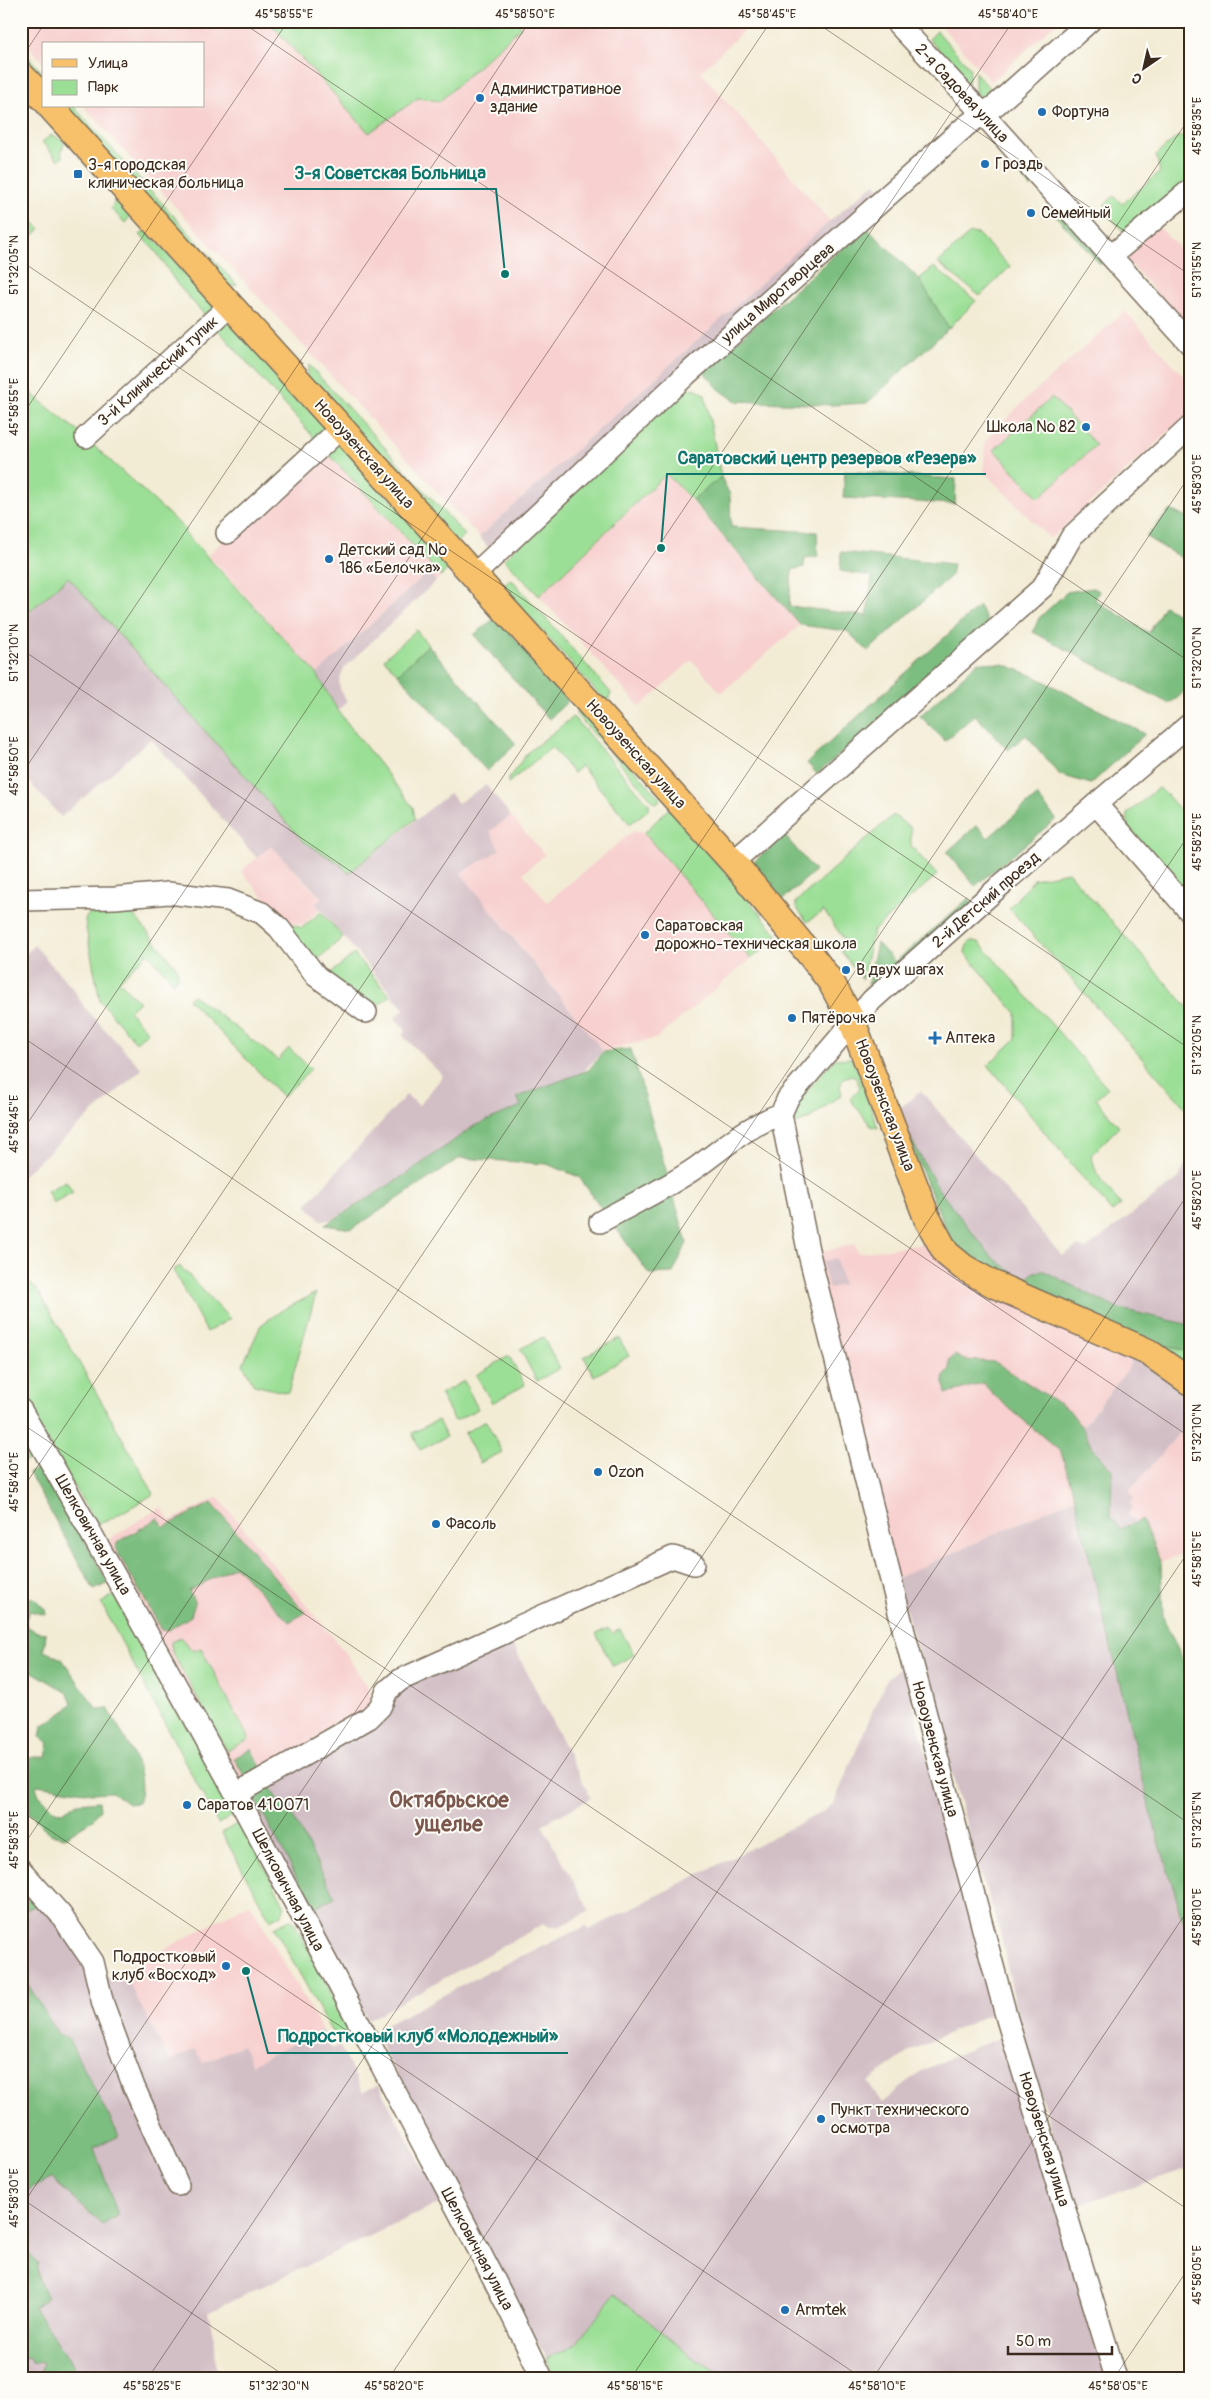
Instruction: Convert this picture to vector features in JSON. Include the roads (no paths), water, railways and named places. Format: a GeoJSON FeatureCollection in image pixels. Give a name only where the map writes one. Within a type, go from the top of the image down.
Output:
{"type":"FeatureCollection","features":[{"type":"Feature","properties":{"kind":"main road"},"geometry":{"type":"LineString","coordinates":[[21,75],[42,97]]}},
{"type":"Feature","properties":{"kind":"main road","name":"Новоузенская улица"},"geometry":{"type":"LineString","coordinates":[[52,108],[733,862],[812,957],[830,982],[852,1022],[927,1218],[946,1253],[962,1267],[993,1284],[1148,1352],[1190,1382]]}},
{"type":"Feature","properties":{"kind":"street","name":"2-я Садовая улица"},"geometry":{"type":"LineString","coordinates":[[895,21],[982,114],[1190,344]]}},
{"type":"Feature","properties":{"kind":"street","name":"улица Миротворцева"},"geometry":{"type":"LineString","coordinates":[[474,575],[686,375],[1090,21]]}},
{"type":"Feature","properties":{"kind":"street"},"geometry":{"type":"LineString","coordinates":[[1111,256],[1190,190]]}},
{"type":"Feature","properties":{"kind":"street","name":"3-й Клинический тупик"},"geometry":{"type":"LineString","coordinates":[[86,437],[229,306]]}},
{"type":"Feature","properties":{"kind":"street"},"geometry":{"type":"LineString","coordinates":[[733,862],[1043,588],[1072,536],[1190,427]]}},
{"type":"Feature","properties":{"kind":"street"},"geometry":{"type":"LineString","coordinates":[[227,533],[340,428]]}},
{"type":"Feature","properties":{"kind":"street","name":"2-й Детский проезд"},"geometry":{"type":"LineString","coordinates":[[781,1114],[788,1098],[872,1000],[1190,724]]}},
{"type":"Feature","properties":{"kind":"street"},"geometry":{"type":"LineString","coordinates":[[1096,804],[1190,912]]}},
{"type":"Feature","properties":{"kind":"street"},"geometry":{"type":"LineString","coordinates":[[21,900],[115,898],[168,893],[228,900],[262,913],[278,928],[316,976],[366,1012]]}},
{"type":"Feature","properties":{"kind":"street"},"geometry":{"type":"LineString","coordinates":[[600,1222],[696,1167],[733,1138],[764,1120],[781,1114]]}},
{"type":"Feature","properties":{"kind":"street","name":"Новоузенская улица"},"geometry":{"type":"LineString","coordinates":[[781,1114],[808,1250],[905,1636],[1007,2019],[1116,2378]]}},
{"type":"Feature","properties":{"kind":"street","name":"Шелковичная улица"},"geometry":{"type":"LineString","coordinates":[[21,1410],[236,1794],[495,2281],[542,2378]]}},
{"type":"Feature","properties":{"kind":"street"},"geometry":{"type":"LineString","coordinates":[[236,1794],[369,1718],[380,1707],[387,1691],[400,1680],[673,1557],[694,1564]]}},
{"type":"Feature","properties":{"kind":"street"},"geometry":{"type":"LineString","coordinates":[[21,1870],[61,1915],[93,1962],[103,2004],[134,2087],[178,2185]]}},
{"type":"Feature","properties":{"kind":"place","name":"Административное здание"},"geometry":{"type":"Point","coordinates":[480,98]}},
{"type":"Feature","properties":{"kind":"place","name":"Фортуна"},"geometry":{"type":"Point","coordinates":[1042,112]}},
{"type":"Feature","properties":{"kind":"place","name":"Гроздь"},"geometry":{"type":"Point","coordinates":[985,164]}},
{"type":"Feature","properties":{"kind":"place","name":"3-я городская клиническая больница"},"geometry":{"type":"Point","coordinates":[78,174]}},
{"type":"Feature","properties":{"kind":"place","name":"Семейный"},"geometry":{"type":"Point","coordinates":[1031,213]}},
{"type":"Feature","properties":{"kind":"place","name":"3-я Советская Больница"},"geometry":{"type":"Point","coordinates":[505,274]}},
{"type":"Feature","properties":{"kind":"place","name":"Школа № 82"},"geometry":{"type":"Point","coordinates":[1086,427]}},
{"type":"Feature","properties":{"kind":"place","name":"Саратовский центр резервов «Резерв»"},"geometry":{"type":"Point","coordinates":[661,548]}},
{"type":"Feature","properties":{"kind":"place","name":"Детский сад № 186 «Белочка»"},"geometry":{"type":"Point","coordinates":[329,559]}},
{"type":"Feature","properties":{"kind":"place","name":"Саратовская дорожно-техническая школа"},"geometry":{"type":"Point","coordinates":[645,935]}},
{"type":"Feature","properties":{"kind":"place","name":"В двух шагах"},"geometry":{"type":"Point","coordinates":[846,970]}},
{"type":"Feature","properties":{"kind":"place","name":"Пятёрочка"},"geometry":{"type":"Point","coordinates":[792,1018]}},
{"type":"Feature","properties":{"kind":"place","name":"Аптека"},"geometry":{"type":"Point","coordinates":[935,1038]}},
{"type":"Feature","properties":{"kind":"place","name":"Ozon"},"geometry":{"type":"Point","coordinates":[598,1472]}},
{"type":"Feature","properties":{"kind":"place","name":"Фасоль"},"geometry":{"type":"Point","coordinates":[436,1524]}},
{"type":"Feature","properties":{"kind":"place","name":"Саратов 410071"},"geometry":{"type":"Point","coordinates":[187,1805]}},
{"type":"Feature","properties":{"kind":"place","name":"Подростковый клуб «Восход»"},"geometry":{"type":"Point","coordinates":[226,1966]}},
{"type":"Feature","properties":{"kind":"place","name":"Подростковый клуб «Молодежный»"},"geometry":{"type":"Point","coordinates":[246,1971]}},
{"type":"Feature","properties":{"kind":"place","name":"Пункт технического осмотра"},"geometry":{"type":"Point","coordinates":[821,2119]}},
{"type":"Feature","properties":{"kind":"place","name":"Armtek"},"geometry":{"type":"Point","coordinates":[785,2310]}},
{"type":"Feature","properties":{"kind":"district","name":"Октябрьское ущелье"},"geometry":{"type":"Point","coordinates":[449,1812]}}]}
